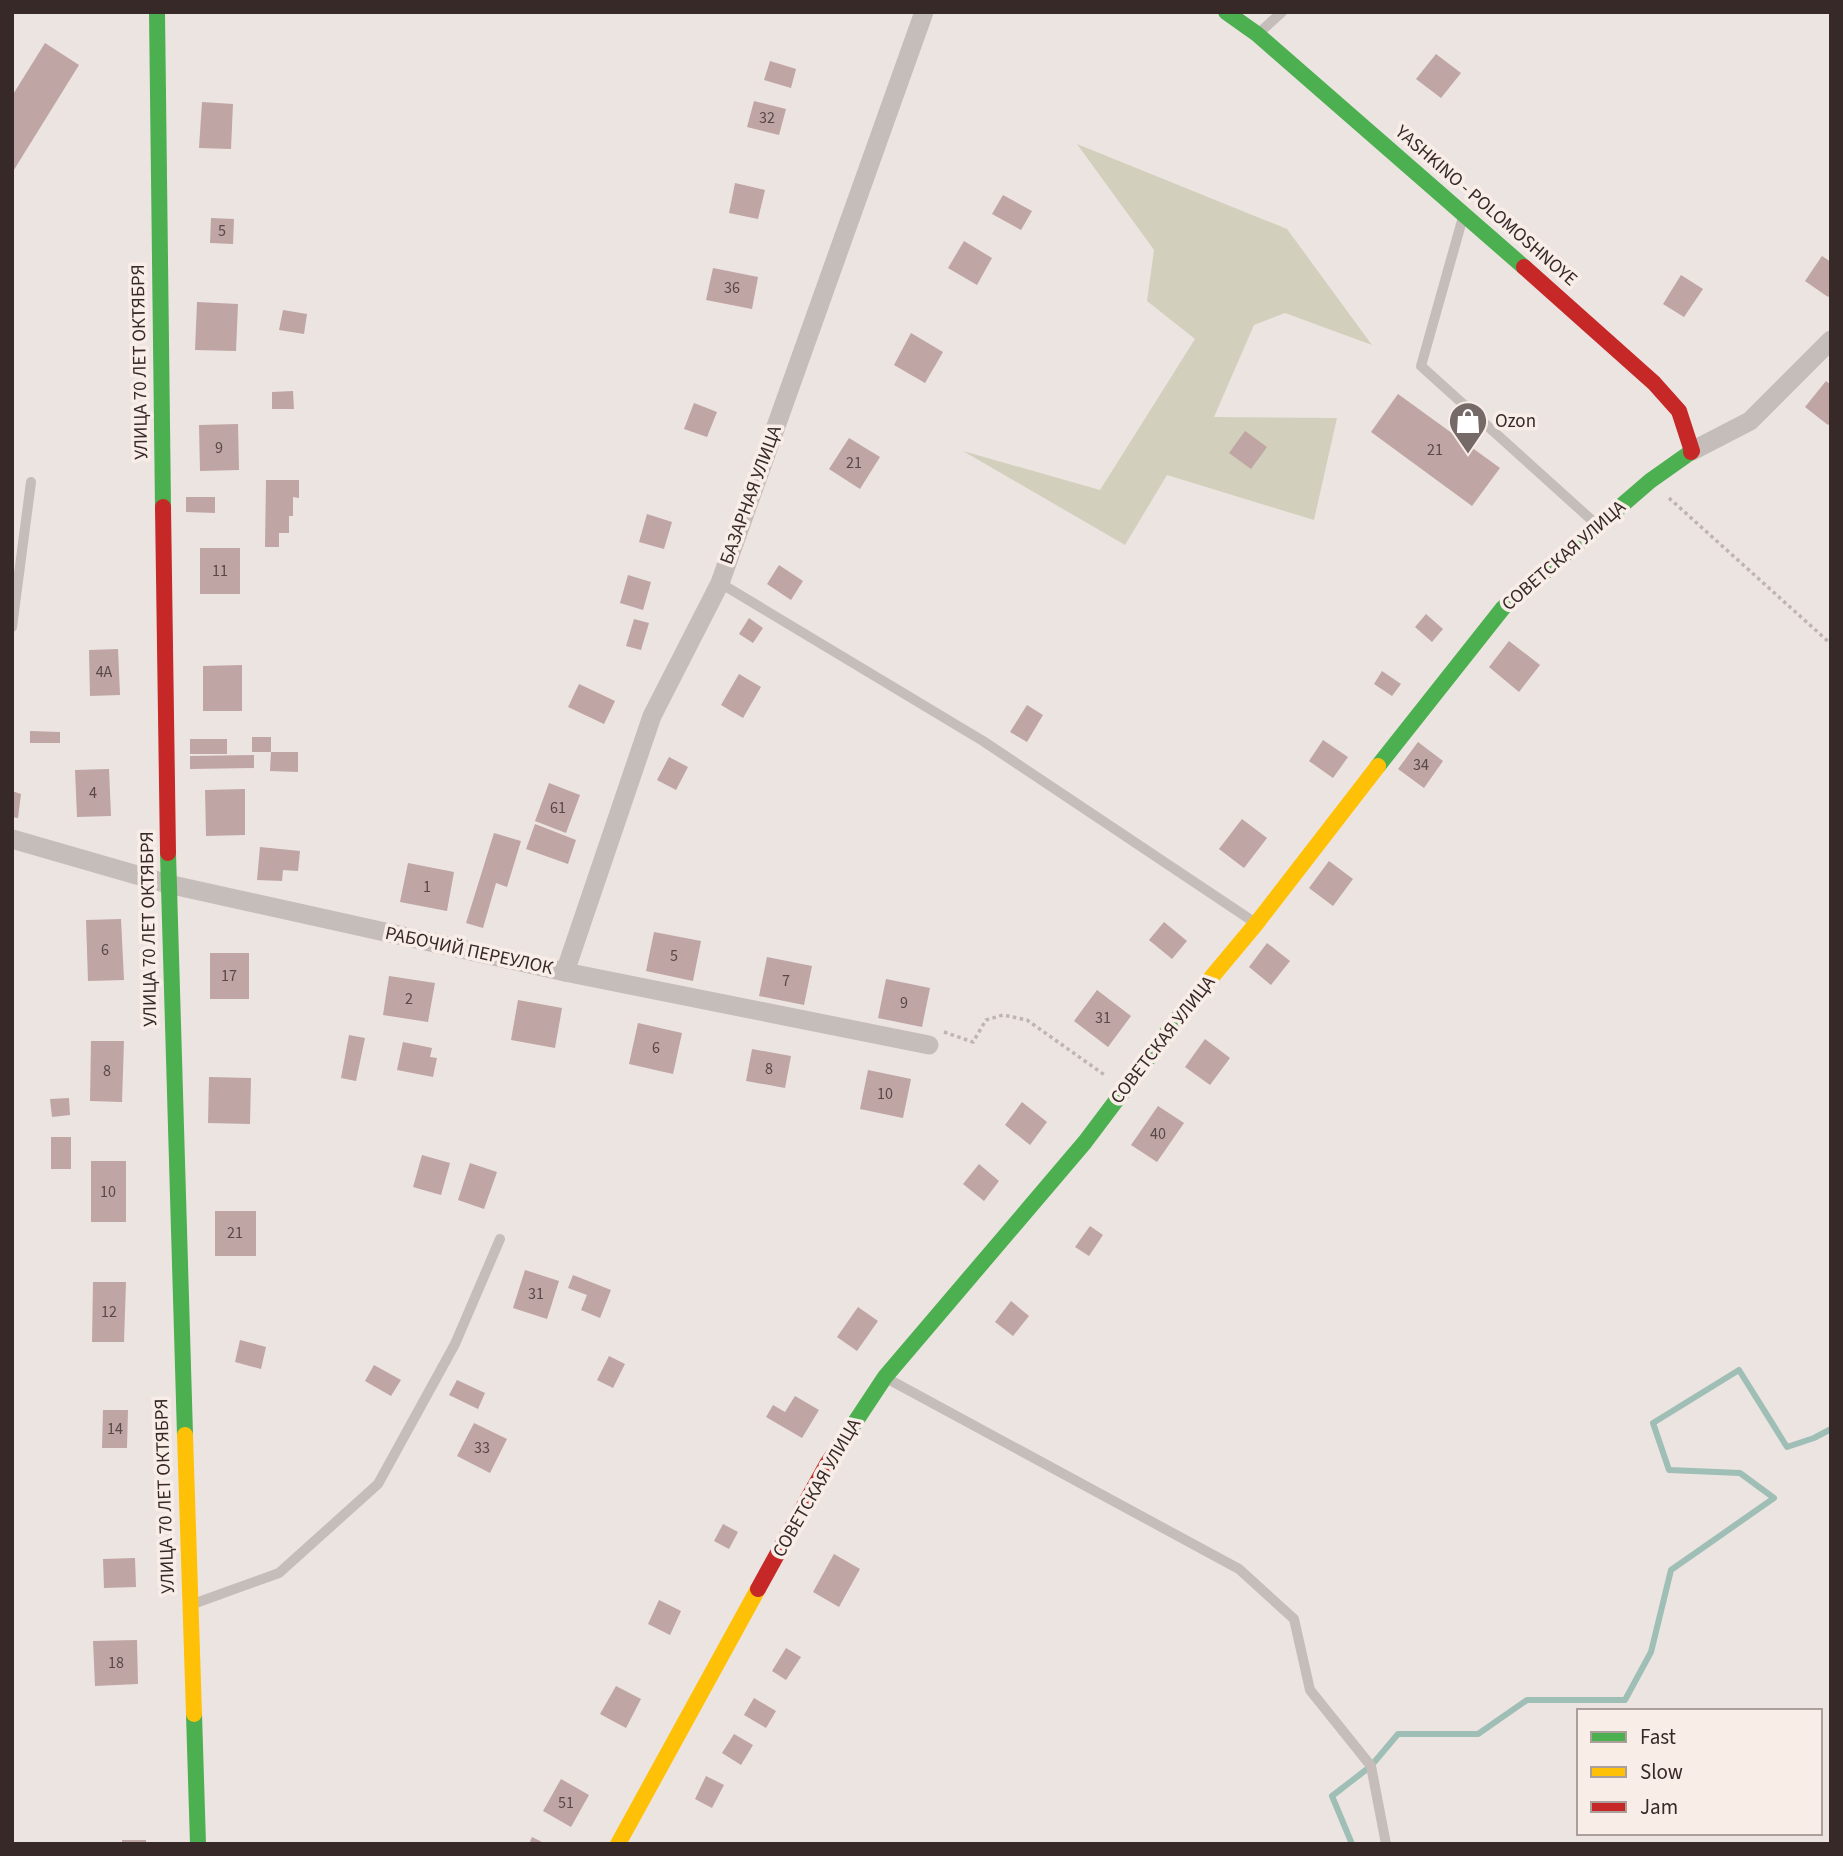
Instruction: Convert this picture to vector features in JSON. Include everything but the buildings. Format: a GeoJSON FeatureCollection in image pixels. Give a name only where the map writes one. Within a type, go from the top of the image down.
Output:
{"type":"FeatureCollection","features":[{"type":"Feature","properties":{"kind":"street","name":"УЛИЦА 70 ЛЕТ ОКТЯБРЯ"},"geometry":{"type":"LineString","coordinates":[[157,12],[168,884],[198,1844]]}},
{"type":"Feature","properties":{"kind":"street","name":"БАЗАРНАЯ УЛИЦА"},"geometry":{"type":"LineString","coordinates":[[565,972],[652,716],[720,583],[924,12]]}},
{"type":"Feature","properties":{"kind":"street","name":"YASHKINO - POLOMOSHNOYE"},"geometry":{"type":"LineString","coordinates":[[1226,12],[1257,34],[1464,213],[1654,383],[1679,411],[1692,451]]}},
{"type":"Feature","properties":{"kind":"street","name":"СОВЕТСКАЯ УЛИЦА"},"geometry":{"type":"LineString","coordinates":[[618,1844],[827,1464],[885,1377],[1085,1142],[1186,1008],[1256,924],[1503,608],[1650,481],[1692,451],[1750,421],[1831,340]]}},
{"type":"Feature","properties":{"kind":"street","name":"РАБОЧИЙ ПЕРЕУЛОК"},"geometry":{"type":"LineString","coordinates":[[12,839],[168,884],[565,972],[929,1045]]}},
{"type":"Feature","properties":{"kind":"lane"},"geometry":{"type":"LineString","coordinates":[[1257,34],[1282,12]]}},
{"type":"Feature","properties":{"kind":"lane"},"geometry":{"type":"LineString","coordinates":[[1464,213],[1421,366],[1597,525]]}},
{"type":"Feature","properties":{"kind":"lane"},"geometry":{"type":"LineString","coordinates":[[12,627],[31,482]]}},
{"type":"Feature","properties":{"kind":"lane"},"geometry":{"type":"LineString","coordinates":[[720,583],[983,741],[1256,924]]}},
{"type":"Feature","properties":{"kind":"lane"},"geometry":{"type":"LineString","coordinates":[[189,1606],[279,1573],[378,1485],[455,1344],[499,1239]]}},
{"type":"Feature","properties":{"kind":"lane"},"geometry":{"type":"LineString","coordinates":[[885,1377],[1239,1569],[1294,1619],[1310,1690],[1371,1766],[1386,1844]]}},
{"type":"Feature","properties":{"kind":"path"},"geometry":{"type":"LineString","coordinates":[[1650,481],[1831,644]]}},
{"type":"Feature","properties":{"kind":"path"},"geometry":{"type":"LineString","coordinates":[[929,1045],[942,1032],[973,1042],[986,1020],[1003,1015],[1027,1020],[1125,1090]]}},
{"type":"Feature","properties":{"kind":"shaded area"},"geometry":{"type":"Polygon","coordinates":[[[1077,144],[1287,229],[1372,345],[1285,313],[1254,325],[1214,417],[1337,418],[1314,520],[1167,475],[1125,545],[963,451],[1100,490],[1195,339],[1147,301],[1154,250],[1077,144]]]}},
{"type":"Feature","properties":{"kind":"waterway"},"geometry":{"type":"LineString","coordinates":[[1352,1844],[1332,1796],[1371,1766],[1398,1734],[1478,1734],[1527,1700],[1625,1700],[1651,1652],[1671,1570],[1774,1498],[1740,1473],[1669,1470],[1653,1423],[1739,1370],[1787,1447],[1831,1429]]}},
{"type":"Feature","properties":{"kind":"traffic: fast"},"geometry":{"type":"LineString","coordinates":[[157,12],[163,507]]}},
{"type":"Feature","properties":{"kind":"traffic: fast"},"geometry":{"type":"LineString","coordinates":[[1226,12],[1257,34],[1524,267]]}},
{"type":"Feature","properties":{"kind":"traffic: fast"},"geometry":{"type":"LineString","coordinates":[[1378,766],[1503,608],[1650,481],[1691,452]]}},
{"type":"Feature","properties":{"kind":"traffic: fast"},"geometry":{"type":"LineString","coordinates":[[168,853],[185,1435]]}},
{"type":"Feature","properties":{"kind":"traffic: fast"},"geometry":{"type":"LineString","coordinates":[[838,1448],[885,1377],[1085,1142],[1185,1009]]}},
{"type":"Feature","properties":{"kind":"traffic: fast"},"geometry":{"type":"LineString","coordinates":[[194,1714],[198,1844]]}},
{"type":"Feature","properties":{"kind":"traffic: slow"},"geometry":{"type":"LineString","coordinates":[[1185,1009],[1256,924],[1378,766]]}},
{"type":"Feature","properties":{"kind":"traffic: slow"},"geometry":{"type":"LineString","coordinates":[[185,1435],[194,1714]]}},
{"type":"Feature","properties":{"kind":"traffic: slow"},"geometry":{"type":"LineString","coordinates":[[618,1844],[758,1589]]}},
{"type":"Feature","properties":{"kind":"traffic: jam"},"geometry":{"type":"LineString","coordinates":[[1524,267],[1654,383],[1679,411],[1691,452]]}},
{"type":"Feature","properties":{"kind":"traffic: jam"},"geometry":{"type":"LineString","coordinates":[[163,507],[168,853]]}},
{"type":"Feature","properties":{"kind":"traffic: jam"},"geometry":{"type":"LineString","coordinates":[[758,1589],[838,1448]]}},
{"type":"Feature","properties":{"kind":"place","name":"Ozon"},"geometry":{"type":"Point","coordinates":[1468,455]}}]}
